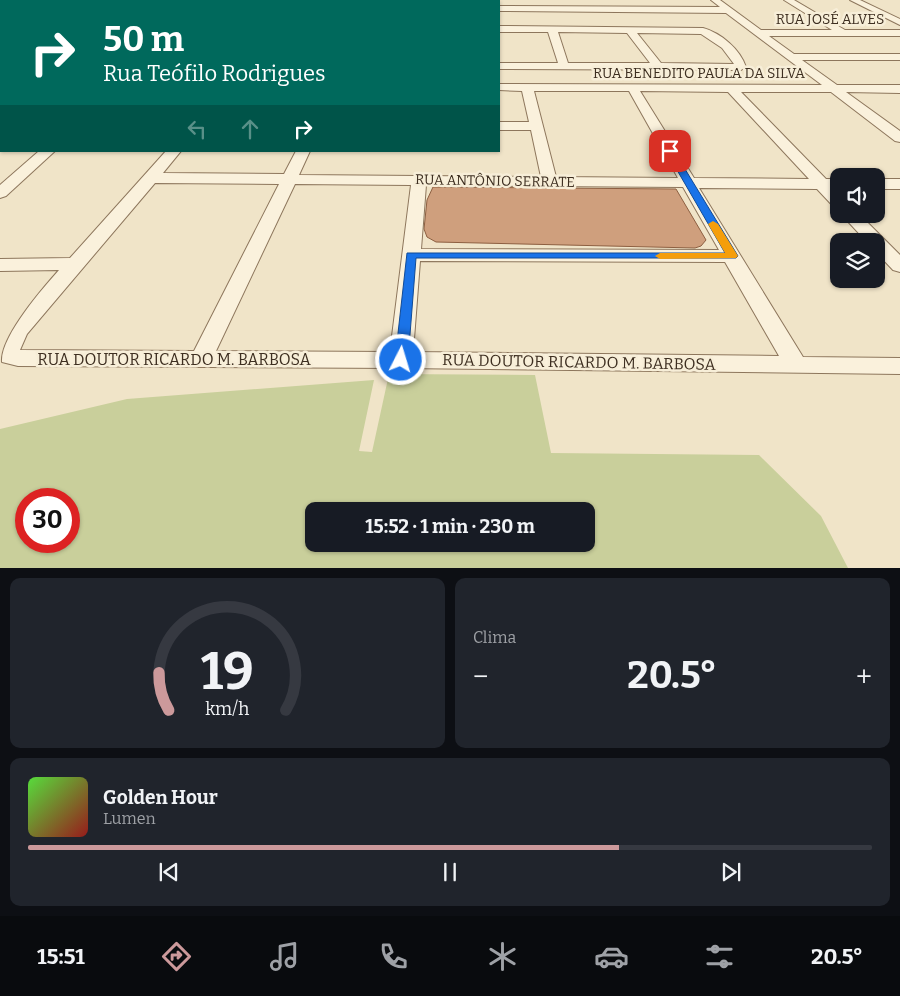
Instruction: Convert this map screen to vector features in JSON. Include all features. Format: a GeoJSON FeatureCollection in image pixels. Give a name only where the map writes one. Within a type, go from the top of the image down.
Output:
{"type":"FeatureCollection","features":[{"type":"Feature","properties":{"kind":"street"},"geometry":{"type":"LineString","coordinates":[[606,0],[613,10]]}},
{"type":"Feature","properties":{"kind":"street"},"geometry":{"type":"LineString","coordinates":[[716,0],[898,135]]}},
{"type":"Feature","properties":{"kind":"street"},"geometry":{"type":"LineString","coordinates":[[788,0],[844,33]]}},
{"type":"Feature","properties":{"kind":"street"},"geometry":{"type":"LineString","coordinates":[[854,0],[900,22]]}},
{"type":"Feature","properties":{"kind":"street"},"geometry":{"type":"LineString","coordinates":[[500,9],[729,10]]}},
{"type":"Feature","properties":{"kind":"street"},"geometry":{"type":"LineString","coordinates":[[500,29],[690,30],[713,34],[740,60],[741,67],[500,66]]}},
{"type":"Feature","properties":{"kind":"street"},"geometry":{"type":"LineString","coordinates":[[552,29],[564,66]]}},
{"type":"Feature","properties":{"kind":"street"},"geometry":{"type":"LineString","coordinates":[[630,30],[658,67]]}},
{"type":"Feature","properties":{"kind":"street","name":"RUA JOSÉ ALVES"},"geometry":{"type":"LineString","coordinates":[[759,33],[900,33]]}},
{"type":"Feature","properties":{"kind":"street"},"geometry":{"type":"LineString","coordinates":[[791,57],[900,57]]}},
{"type":"Feature","properties":{"kind":"street","name":"RUA BENEDITO PAULA DA SILVA"},"geometry":{"type":"LineString","coordinates":[[500,86],[900,89]]}},
{"type":"Feature","properties":{"kind":"street"},"geometry":{"type":"LineString","coordinates":[[527,87],[550,182]]}},
{"type":"Feature","properties":{"kind":"street"},"geometry":{"type":"LineString","coordinates":[[632,87],[796,365]]}},
{"type":"Feature","properties":{"kind":"street"},"geometry":{"type":"LineString","coordinates":[[731,88],[830,193]]}},
{"type":"Feature","properties":{"kind":"street"},"geometry":{"type":"LineString","coordinates":[[500,126],[537,126]]}},
{"type":"Feature","properties":{"kind":"street"},"geometry":{"type":"LineString","coordinates":[[0,193],[47,152]]}},
{"type":"Feature","properties":{"kind":"street"},"geometry":{"type":"LineString","coordinates":[[0,265],[76,264],[173,152]]}},
{"type":"Feature","properties":{"kind":"street"},"geometry":{"type":"LineString","coordinates":[[201,359],[302,152]]}},
{"type":"Feature","properties":{"kind":"street","name":"RUA ANTÔNIO SERRATE"},"geometry":{"type":"LineString","coordinates":[[151,178],[830,184]]}},
{"type":"Feature","properties":{"kind":"street"},"geometry":{"type":"LineString","coordinates":[[401,360],[419,180]]}},
{"type":"Feature","properties":{"kind":"street"},"geometry":{"type":"LineString","coordinates":[[885,184],[900,184]]}},
{"type":"Feature","properties":{"kind":"street"},"geometry":{"type":"LineString","coordinates":[[859,223],[900,266]]}},
{"type":"Feature","properties":{"kind":"street"},"geometry":{"type":"LineString","coordinates":[[411,255],[732,256]]}},
{"type":"Feature","properties":{"kind":"street","name":"RUA DOUTOR RICARDO M. BARBOSA"},"geometry":{"type":"LineString","coordinates":[[76,264],[17,331],[8,351],[10,356],[18,358],[900,366]]}},
{"type":"Feature","properties":{"kind":"green space"},"geometry":{"type":"Polygon","coordinates":[[[389,374],[535,375],[551,453],[759,455],[821,516],[848,568],[0,568],[0,429],[127,399],[374,380],[359,451],[372,452],[389,374]]]}},
{"type":"Feature","properties":{"kind":"building"},"geometry":{"type":"Polygon","coordinates":[[[433,187],[676,189],[706,240],[701,246],[695,248],[436,242],[427,237],[424,229],[427,200],[433,187]]]}},
{"type":"Feature","properties":{"kind":"slow traffic"},"geometry":{"type":"LineString","coordinates":[[660,256],[732,256],[713,224]]}},
{"type":"Feature","properties":{"kind":"route"},"geometry":{"type":"LineString","coordinates":[[401,360],[411,255],[732,256],[670,151]]}}]}
